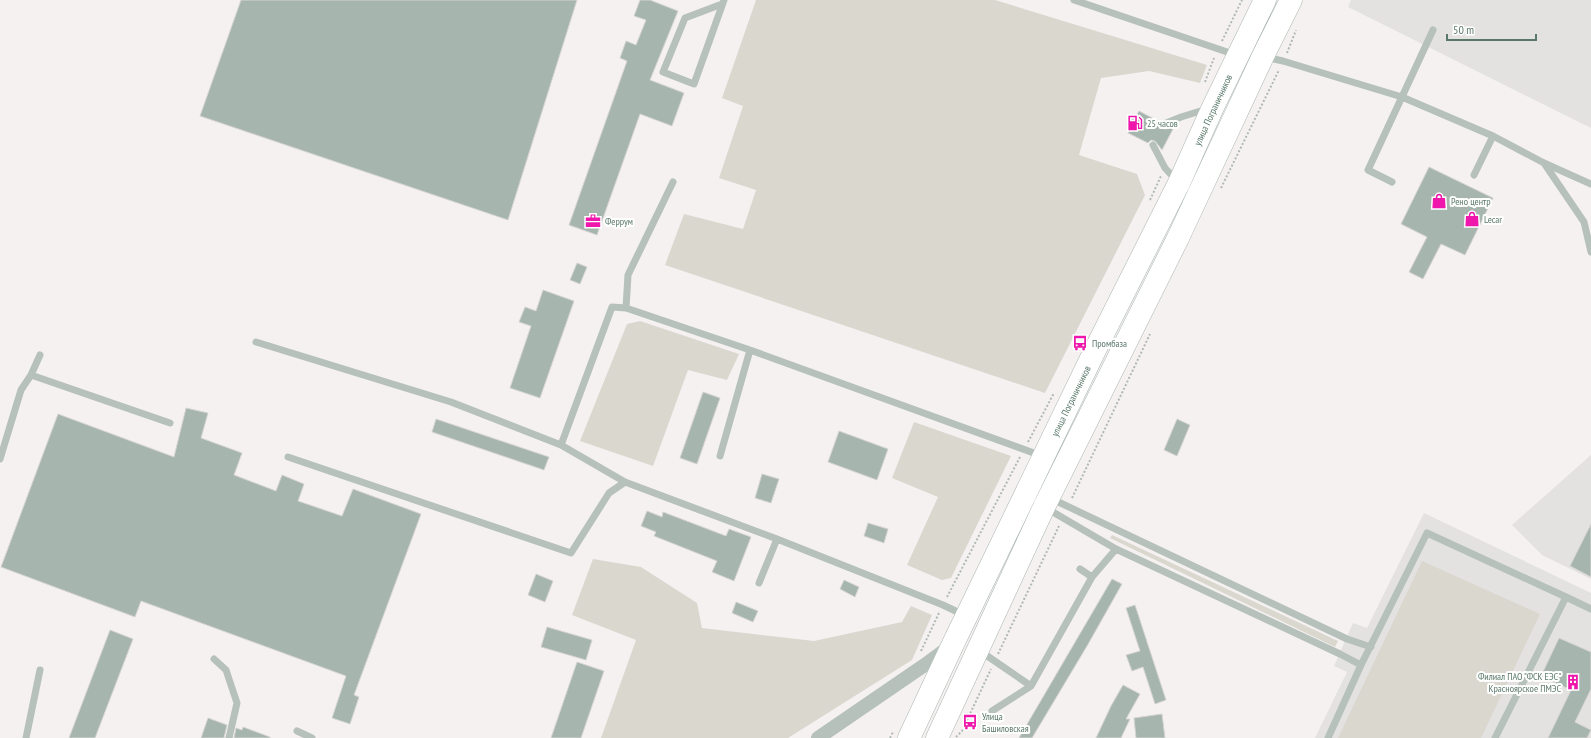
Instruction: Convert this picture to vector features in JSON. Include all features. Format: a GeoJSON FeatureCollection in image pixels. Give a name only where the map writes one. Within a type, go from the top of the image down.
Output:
{"type":"FeatureCollection","features":[{"type":"Feature","properties":{"kind":"main road","name":"улица Пограничников"},"geometry":{"type":"LineString","coordinates":[[909,738],[966,616],[1145,251],[1172,175],[1213,107],[1228,52],[1265,0]]}},
{"type":"Feature","properties":{"kind":"main road"},"geometry":{"type":"LineString","coordinates":[[937,738],[987,656],[1046,502],[1142,329],[1166,261],[1262,56],[1291,0]]}},
{"type":"Feature","properties":{"kind":"main road"},"geometry":{"type":"LineString","coordinates":[[1145,251],[1146,264],[1149,267],[1160,266],[1166,261]]}},
{"type":"Feature","properties":{"kind":"main road"},"geometry":{"type":"LineString","coordinates":[[1109,323],[1118,313],[1130,310],[1142,329]]}},
{"type":"Feature","properties":{"kind":"street"},"geometry":{"type":"LineString","coordinates":[[818,738],[953,644]]}},
{"type":"Feature","properties":{"kind":"lane"},"geometry":{"type":"LineString","coordinates":[[1074,0],[1228,52]]}},
{"type":"Feature","properties":{"kind":"lane"},"geometry":{"type":"LineString","coordinates":[[723,2],[694,84],[663,72],[684,18],[723,2]]}},
{"type":"Feature","properties":{"kind":"lane"},"geometry":{"type":"LineString","coordinates":[[1392,182],[1368,170],[1433,30]]}},
{"type":"Feature","properties":{"kind":"lane"},"geometry":{"type":"LineString","coordinates":[[1262,56],[1402,97],[1492,136],[1544,163],[1591,184]]}},
{"type":"Feature","properties":{"kind":"lane"},"geometry":{"type":"LineString","coordinates":[[1164,124],[1213,107]]}},
{"type":"Feature","properties":{"kind":"lane"},"geometry":{"type":"LineString","coordinates":[[1474,175],[1492,136]]}},
{"type":"Feature","properties":{"kind":"lane"},"geometry":{"type":"LineString","coordinates":[[1153,145],[1172,175]]}},
{"type":"Feature","properties":{"kind":"lane"},"geometry":{"type":"LineString","coordinates":[[1544,163],[1584,222],[1591,252]]}},
{"type":"Feature","properties":{"kind":"lane"},"geometry":{"type":"LineString","coordinates":[[626,308],[628,275],[673,182]]}},
{"type":"Feature","properties":{"kind":"lane"},"geometry":{"type":"LineString","coordinates":[[561,445],[612,307],[626,308],[750,350],[1044,456]]}},
{"type":"Feature","properties":{"kind":"lane"},"geometry":{"type":"LineString","coordinates":[[256,342],[451,402],[561,445],[624,482],[777,539],[943,605],[966,616]]}},
{"type":"Feature","properties":{"kind":"lane"},"geometry":{"type":"LineString","coordinates":[[720,456],[750,350]]}},
{"type":"Feature","properties":{"kind":"lane"},"geometry":{"type":"LineString","coordinates":[[0,459],[21,390],[31,375],[40,355]]}},
{"type":"Feature","properties":{"kind":"lane"},"geometry":{"type":"LineString","coordinates":[[31,375],[170,423]]}},
{"type":"Feature","properties":{"kind":"lane"},"geometry":{"type":"LineString","coordinates":[[288,457],[571,553],[609,493],[624,482]]}},
{"type":"Feature","properties":{"kind":"lane"},"geometry":{"type":"LineString","coordinates":[[1046,502],[1068,506],[1347,639],[1371,647]]}},
{"type":"Feature","properties":{"kind":"lane"},"geometry":{"type":"LineString","coordinates":[[1046,502],[1063,517],[1116,549],[1361,665]]}},
{"type":"Feature","properties":{"kind":"lane"},"geometry":{"type":"LineString","coordinates":[[1328,738],[1361,665],[1427,533],[1566,596],[1591,609]]}},
{"type":"Feature","properties":{"kind":"lane"},"geometry":{"type":"LineString","coordinates":[[759,583],[777,539]]}},
{"type":"Feature","properties":{"kind":"lane"},"geometry":{"type":"LineString","coordinates":[[992,711],[1031,686],[1092,577],[1116,549]]}},
{"type":"Feature","properties":{"kind":"lane"},"geometry":{"type":"LineString","coordinates":[[1080,569],[1092,577]]}},
{"type":"Feature","properties":{"kind":"lane"},"geometry":{"type":"LineString","coordinates":[[1495,738],[1566,596]]}},
{"type":"Feature","properties":{"kind":"lane"},"geometry":{"type":"LineString","coordinates":[[987,656],[1031,686]]}},
{"type":"Feature","properties":{"kind":"lane"},"geometry":{"type":"LineString","coordinates":[[214,659],[226,670],[237,703],[229,738]]}},
{"type":"Feature","properties":{"kind":"lane"},"geometry":{"type":"LineString","coordinates":[[26,738],[40,670]]}},
{"type":"Feature","properties":{"kind":"lane"},"geometry":{"type":"LineString","coordinates":[[297,731],[312,738]]}},
{"type":"Feature","properties":{"kind":"path"},"geometry":{"type":"LineString","coordinates":[[1204,85],[1228,52],[1242,0]]}},
{"type":"Feature","properties":{"kind":"path"},"geometry":{"type":"LineString","coordinates":[[1220,190],[1298,27]]}},
{"type":"Feature","properties":{"kind":"path"},"geometry":{"type":"LineString","coordinates":[[1149,203],[1172,175]]}},
{"type":"Feature","properties":{"kind":"path"},"geometry":{"type":"LineString","coordinates":[[1068,506],[1142,329]]}},
{"type":"Feature","properties":{"kind":"path"},"geometry":{"type":"LineString","coordinates":[[921,652],[943,605],[1057,389]]}},
{"type":"Feature","properties":{"kind":"path"},"geometry":{"type":"LineString","coordinates":[[956,738],[962,731],[987,656],[1063,517]]}},
{"type":"Feature","properties":{"kind":"shaded area"},"geometry":{"type":"Polygon","coordinates":[[[756,0],[995,0],[1207,65],[1200,83],[1149,71],[1101,78],[1079,155],[1137,174],[1145,195],[1045,393],[665,265],[684,214],[743,229],[756,190],[719,178],[743,106],[722,98],[756,0]]]}},
{"type":"Feature","properties":{"kind":"shaded area"},"geometry":{"type":"Polygon","coordinates":[[[1351,0],[1591,0],[1591,128],[1348,7],[1351,0]]]}},
{"type":"Feature","properties":{"kind":"shaded area"},"geometry":{"type":"Polygon","coordinates":[[[640,321],[739,354],[727,380],[688,370],[653,466],[580,441],[627,324],[640,321]]]}},
{"type":"Feature","properties":{"kind":"shaded area"},"geometry":{"type":"Polygon","coordinates":[[[914,422],[1011,456],[951,578],[942,580],[907,565],[938,497],[892,478],[914,422]]]}},
{"type":"Feature","properties":{"kind":"shaded area"},"geometry":{"type":"Polygon","coordinates":[[[1591,455],[1591,579],[1542,555],[1512,525],[1591,455]]]}},
{"type":"Feature","properties":{"kind":"shaded area"},"geometry":{"type":"Polygon","coordinates":[[[1424,513],[1591,593],[1591,738],[1315,738],[1347,672],[1334,666],[1353,623],[1367,628],[1424,513]]]}},
{"type":"Feature","properties":{"kind":"shaded area"},"geometry":{"type":"Polygon","coordinates":[[[1112,535],[1338,641],[1335,647],[1110,538],[1112,535]]]}},
{"type":"Feature","properties":{"kind":"shaded area"},"geometry":{"type":"Polygon","coordinates":[[[593,559],[641,567],[697,603],[702,628],[814,641],[902,622],[911,606],[932,615],[912,660],[788,738],[601,738],[636,640],[572,615],[593,559]]]}},
{"type":"Feature","properties":{"kind":"shaded area"},"geometry":{"type":"Polygon","coordinates":[[[1422,561],[1540,614],[1481,738],[1338,738],[1422,561]]]}},
{"type":"Feature","properties":{"kind":"building"},"geometry":{"type":"Polygon","coordinates":[[[241,0],[577,0],[508,220],[200,116],[241,0]]]}},
{"type":"Feature","properties":{"kind":"building"},"geometry":{"type":"Polygon","coordinates":[[[640,0],[650,0],[678,11],[650,80],[684,93],[672,126],[640,114],[597,235],[569,225],[627,61],[620,58],[626,41],[636,45],[646,20],[634,16],[640,0]]]}},
{"type":"Feature","properties":{"kind":"building"},"geometry":{"type":"Polygon","coordinates":[[[1139,111],[1160,122],[1159,126],[1161,128],[1166,129],[1170,127],[1173,129],[1162,150],[1155,141],[1151,140],[1148,143],[1128,133],[1130,128],[1128,127],[1134,115],[1136,116],[1139,111]]]}},
{"type":"Feature","properties":{"kind":"building"},"geometry":{"type":"Polygon","coordinates":[[[1429,167],[1493,198],[1465,255],[1441,244],[1423,279],[1409,272],[1427,237],[1401,224],[1429,167]]]}},
{"type":"Feature","properties":{"kind":"building"},"geometry":{"type":"Polygon","coordinates":[[[577,263],[587,267],[580,284],[570,280],[577,263]]]}},
{"type":"Feature","properties":{"kind":"building"},"geometry":{"type":"Polygon","coordinates":[[[543,290],[574,301],[540,398],[510,388],[531,326],[519,322],[525,307],[536,311],[543,290]]]}},
{"type":"Feature","properties":{"kind":"building"},"geometry":{"type":"Polygon","coordinates":[[[703,392],[720,398],[697,464],[680,458],[703,392]]]}},
{"type":"Feature","properties":{"kind":"building"},"geometry":{"type":"Polygon","coordinates":[[[186,408],[208,413],[201,438],[242,453],[234,475],[276,491],[282,475],[304,484],[298,501],[342,516],[353,489],[421,514],[354,695],[359,697],[350,724],[332,718],[346,676],[141,601],[135,617],[1,567],[58,414],[174,457],[186,408]]]}},
{"type":"Feature","properties":{"kind":"building"},"geometry":{"type":"Polygon","coordinates":[[[436,419],[549,457],[544,470],[432,432],[436,419]]]}},
{"type":"Feature","properties":{"kind":"building"},"geometry":{"type":"Polygon","coordinates":[[[1177,419],[1190,425],[1177,456],[1164,450],[1177,419]]]}},
{"type":"Feature","properties":{"kind":"building"},"geometry":{"type":"Polygon","coordinates":[[[839,431],[888,449],[877,480],[828,462],[839,431]]]}},
{"type":"Feature","properties":{"kind":"building"},"geometry":{"type":"Polygon","coordinates":[[[762,474],[779,479],[771,503],[755,498],[762,474]]]}},
{"type":"Feature","properties":{"kind":"building"},"geometry":{"type":"Polygon","coordinates":[[[647,511],[662,517],[663,512],[726,536],[729,529],[751,537],[734,581],[712,572],[717,561],[654,536],[656,532],[641,526],[647,511]]]}},
{"type":"Feature","properties":{"kind":"building"},"geometry":{"type":"Polygon","coordinates":[[[868,523],[888,529],[884,543],[864,536],[868,523]]]}},
{"type":"Feature","properties":{"kind":"building"},"geometry":{"type":"Polygon","coordinates":[[[1591,524],[1591,577],[1570,566],[1591,524]]]}},
{"type":"Feature","properties":{"kind":"building"},"geometry":{"type":"Polygon","coordinates":[[[536,574],[553,581],[545,602],[528,595],[536,574]]]}},
{"type":"Feature","properties":{"kind":"building"},"geometry":{"type":"Polygon","coordinates":[[[1112,579],[1122,584],[1087,646],[1032,738],[1019,738],[1112,579]]]}},
{"type":"Feature","properties":{"kind":"building"},"geometry":{"type":"Polygon","coordinates":[[[844,580],[859,587],[855,597],[840,589],[844,580]]]}},
{"type":"Feature","properties":{"kind":"building"},"geometry":{"type":"Polygon","coordinates":[[[736,602],[758,611],[753,622],[732,613],[736,602]]]}},
{"type":"Feature","properties":{"kind":"building"},"geometry":{"type":"Polygon","coordinates":[[[1135,605],[1166,700],[1155,704],[1143,667],[1132,671],[1126,655],[1140,651],[1126,608],[1135,605]]]}},
{"type":"Feature","properties":{"kind":"building"},"geometry":{"type":"Polygon","coordinates":[[[547,627],[592,640],[586,660],[541,647],[547,627]]]}},
{"type":"Feature","properties":{"kind":"building"},"geometry":{"type":"Polygon","coordinates":[[[110,630],[133,639],[95,738],[69,738],[110,630]]]}},
{"type":"Feature","properties":{"kind":"building","name":"Филиал ПАО \"ФСК ЕЭС\" Красноярское ПМЭС"},"geometry":{"type":"Polygon","coordinates":[[[1559,638],[1591,652],[1591,689],[1575,722],[1591,730],[1587,738],[1548,738],[1571,690],[1541,676],[1559,638]]]}},
{"type":"Feature","properties":{"kind":"building"},"geometry":{"type":"Polygon","coordinates":[[[577,662],[604,671],[581,738],[551,738],[577,662]]]}},
{"type":"Feature","properties":{"kind":"building"},"geometry":{"type":"Polygon","coordinates":[[[1123,685],[1140,694],[1126,719],[1130,719],[1121,738],[1096,738],[1111,706],[1123,685]]]}},
{"type":"Feature","properties":{"kind":"building"},"geometry":{"type":"Polygon","coordinates":[[[1162,714],[1165,738],[1136,738],[1134,718],[1162,714]]]}},
{"type":"Feature","properties":{"kind":"building"},"geometry":{"type":"Polygon","coordinates":[[[208,718],[227,725],[224,738],[201,738],[208,718]]]}},
{"type":"Feature","properties":{"kind":"building"},"geometry":{"type":"Polygon","coordinates":[[[243,727],[270,738],[234,738],[236,728],[242,730],[243,727]]]}},
{"type":"Feature","properties":{"kind":"place","name":"25 часов"},"geometry":{"type":"Point","coordinates":[1135,123]}},
{"type":"Feature","properties":{"kind":"place","name":"Рено центр"},"geometry":{"type":"Point","coordinates":[1439,201]}},
{"type":"Feature","properties":{"kind":"place","name":"Lecar"},"geometry":{"type":"Point","coordinates":[1472,219]}},
{"type":"Feature","properties":{"kind":"place","name":"Феррум"},"geometry":{"type":"Point","coordinates":[593,221]}},
{"type":"Feature","properties":{"kind":"place","name":"Промбаза"},"geometry":{"type":"Point","coordinates":[1080,343]}},
{"type":"Feature","properties":{"kind":"place","name":"Филиал ПАО \"ФСК ЕЭС\" Красноярское ПМЭС"},"geometry":{"type":"Point","coordinates":[1573,682]}},
{"type":"Feature","properties":{"kind":"place","name":"Улица Башиловская"},"geometry":{"type":"Point","coordinates":[970,722]}}]}
